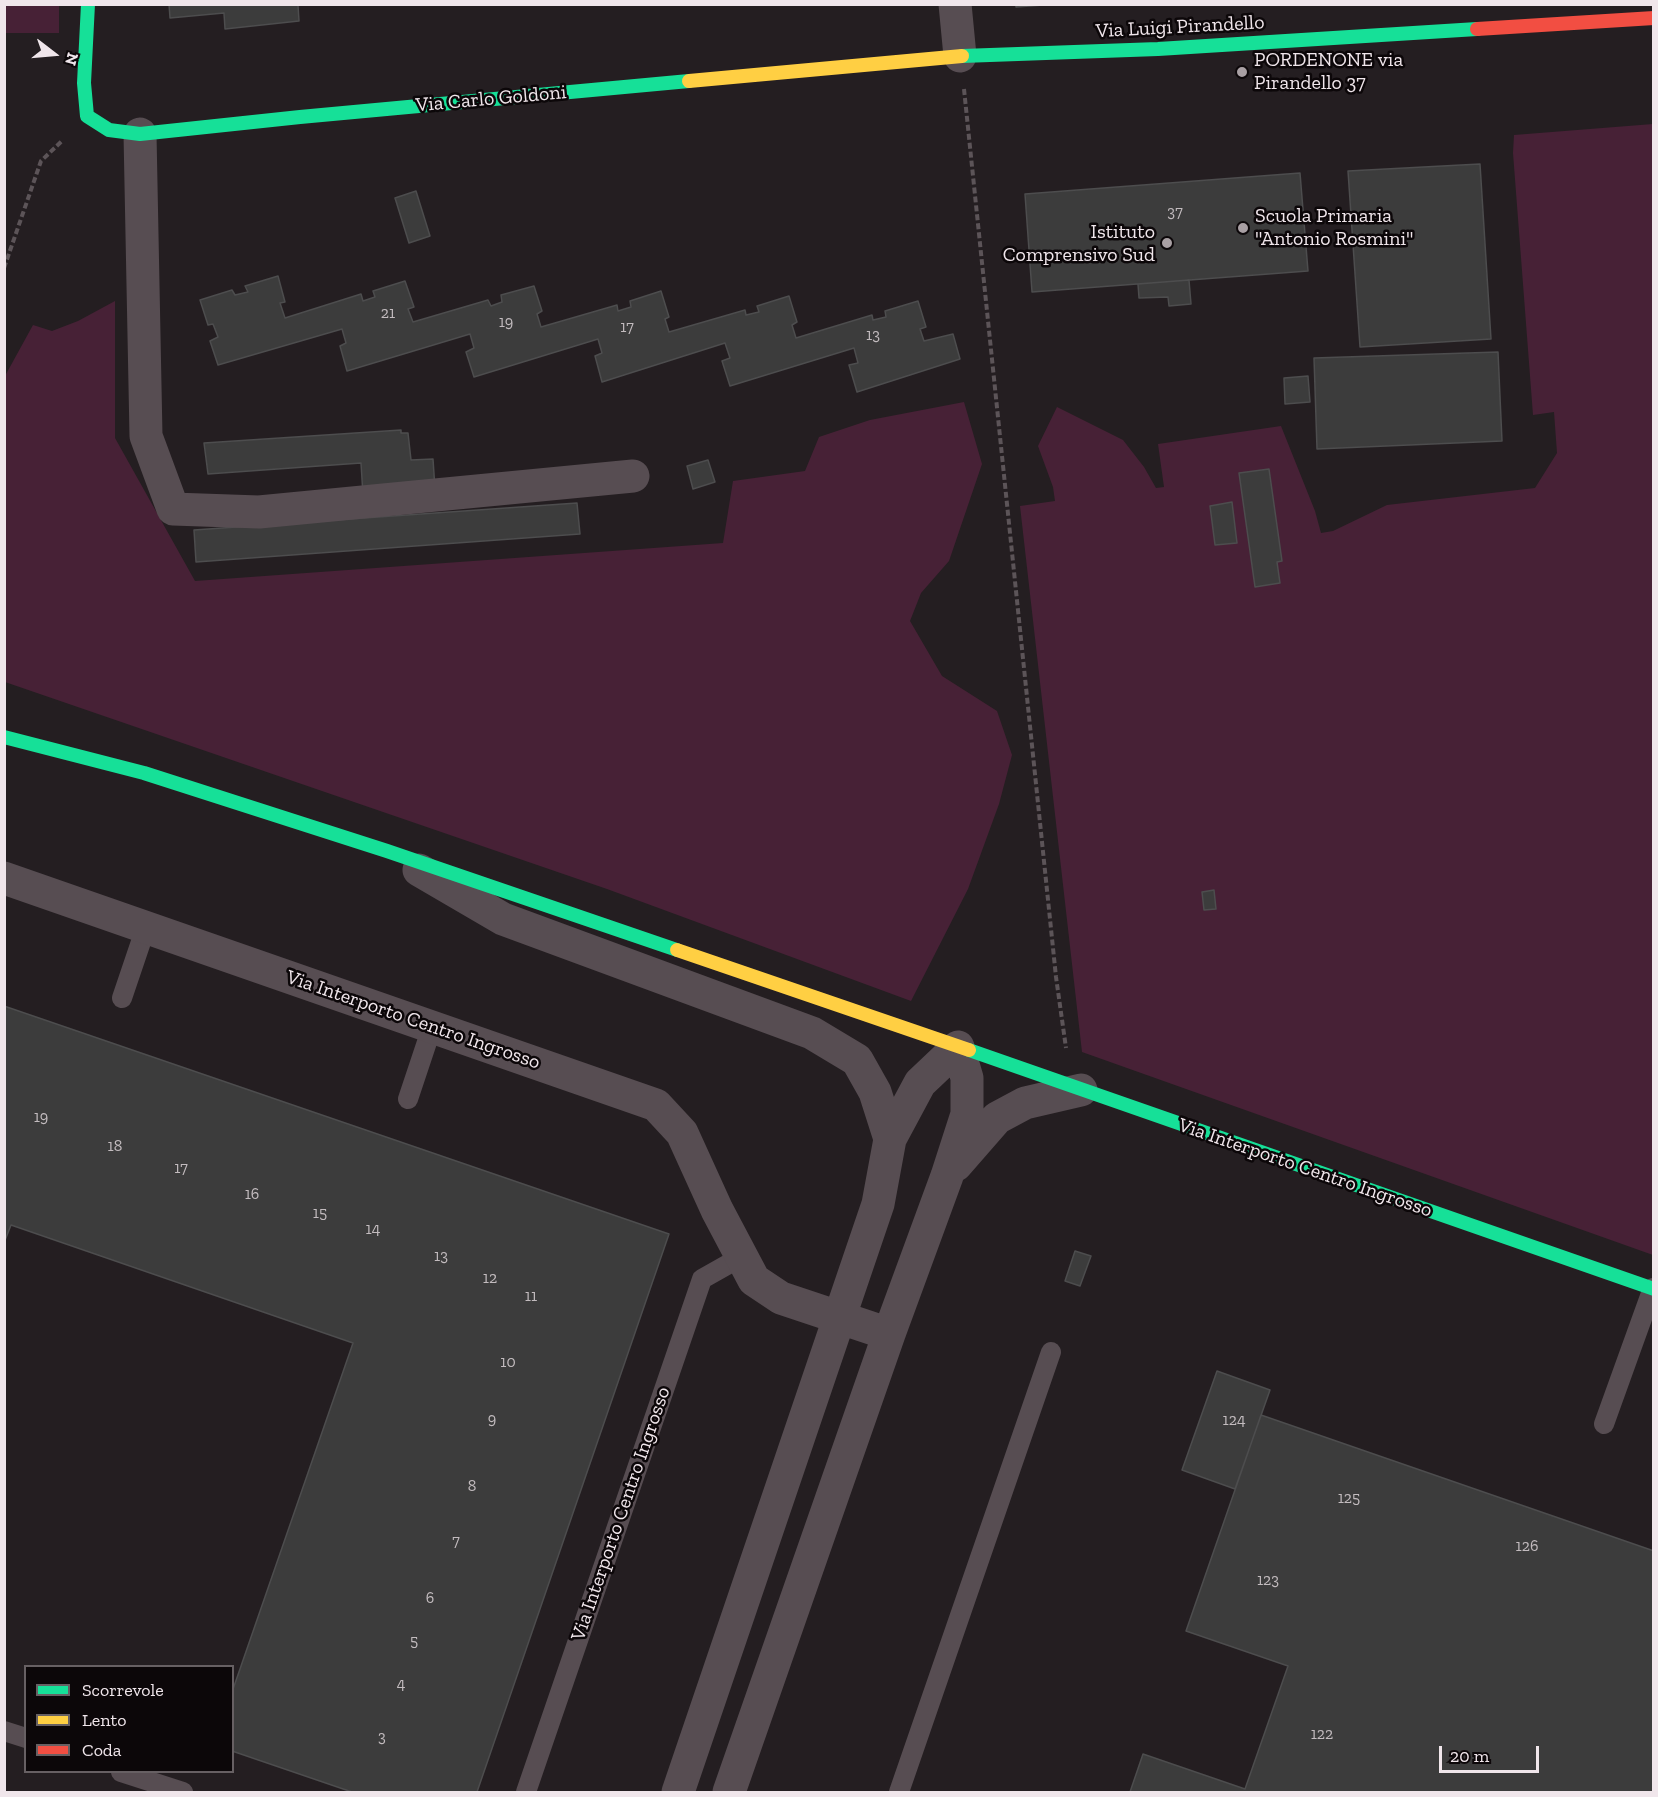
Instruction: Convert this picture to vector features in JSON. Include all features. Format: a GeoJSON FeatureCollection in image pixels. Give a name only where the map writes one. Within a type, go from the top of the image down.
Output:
{"type":"FeatureCollection","features":[{"type":"Feature","properties":{"kind":"street"},"geometry":{"type":"LineString","coordinates":[[87,4],[84,83],[87,116]]}},
{"type":"Feature","properties":{"kind":"street"},"geometry":{"type":"LineString","coordinates":[[955,4],[960,56]]}},
{"type":"Feature","properties":{"kind":"street","name":"Via Luigi Pirandello"},"geometry":{"type":"LineString","coordinates":[[960,56],[1158,49],[1653,18]]}},
{"type":"Feature","properties":{"kind":"street","name":"Via Carlo Goldoni"},"geometry":{"type":"LineString","coordinates":[[87,116],[109,130],[140,134],[960,56]]}},
{"type":"Feature","properties":{"kind":"street"},"geometry":{"type":"LineString","coordinates":[[140,134],[146,436],[173,509],[259,512],[633,476]]}},
{"type":"Feature","properties":{"kind":"street","name":"Via Interporto Centro Ingrosso"},"geometry":{"type":"LineString","coordinates":[[4,737],[144,772],[387,851],[1653,1288]]}},
{"type":"Feature","properties":{"kind":"street","name":"Via Interporto Centro Ingrosso"},"geometry":{"type":"LineString","coordinates":[[387,851],[503,919],[812,1034],[857,1060],[875,1092],[890,1139],[878,1204],[678,1792]]}},
{"type":"Feature","properties":{"kind":"street","name":"Via Interporto Centro Ingrosso"},"geometry":{"type":"LineString","coordinates":[[4,878],[656,1105],[682,1133],[717,1210],[753,1280],[781,1298],[889,1334]]}},
{"type":"Feature","properties":{"kind":"street"},"geometry":{"type":"LineString","coordinates":[[729,1792],[967,1114],[967,1078],[957,1047],[920,1083],[890,1139]]}},
{"type":"Feature","properties":{"kind":"street"},"geometry":{"type":"LineString","coordinates":[[947,1176],[996,1118],[1025,1103],[1071,1086]]}},
{"type":"Feature","properties":{"kind":"lane"},"geometry":{"type":"LineString","coordinates":[[122,998],[146,927]]}},
{"type":"Feature","properties":{"kind":"lane"},"geometry":{"type":"LineString","coordinates":[[408,1099],[432,1027]]}},
{"type":"Feature","properties":{"kind":"lane","name":"Via Interporto Centro Ingrosso"},"geometry":{"type":"LineString","coordinates":[[526,1792],[702,1279],[741,1257]]}},
{"type":"Feature","properties":{"kind":"lane"},"geometry":{"type":"LineString","coordinates":[[1604,1424],[1653,1288]]}},
{"type":"Feature","properties":{"kind":"lane"},"geometry":{"type":"LineString","coordinates":[[900,1792],[1051,1352]]}},
{"type":"Feature","properties":{"kind":"lane"},"geometry":{"type":"LineString","coordinates":[[4,1731],[24,1737]]}},
{"type":"Feature","properties":{"kind":"lane"},"geometry":{"type":"LineString","coordinates":[[124,1773],[183,1792]]}},
{"type":"Feature","properties":{"kind":"path"},"geometry":{"type":"LineString","coordinates":[[960,56],[1053,954],[1071,1086]]}},
{"type":"Feature","properties":{"kind":"path"},"geometry":{"type":"LineString","coordinates":[[4,268],[42,161],[87,116]]}},
{"type":"Feature","properties":{"kind":"shaded area"},"geometry":{"type":"Polygon","coordinates":[[[4,5],[59,5],[59,33],[5,33],[4,5]]]}},
{"type":"Feature","properties":{"kind":"shaded area"},"geometry":{"type":"Polygon","coordinates":[[[1653,124],[1653,1255],[1082,1052],[1020,506],[1055,501],[1053,487],[1038,446],[1057,407],[1123,440],[1144,467],[1156,488],[1164,487],[1158,444],[1281,426],[1315,511],[1321,533],[1333,531],[1387,505],[1535,488],[1557,453],[1554,412],[1533,415],[1513,153],[1514,135],[1653,124]]]}},
{"type":"Feature","properties":{"kind":"shaded area"},"geometry":{"type":"Polygon","coordinates":[[[115,301],[115,438],[195,581],[723,543],[733,481],[805,471],[819,437],[870,420],[964,402],[982,464],[949,561],[921,593],[910,621],[942,676],[997,711],[1012,755],[999,804],[968,889],[911,1001],[607,889],[5,682],[5,376],[33,325],[52,331],[78,321],[115,301]]]}},
{"type":"Feature","properties":{"kind":"building"},"geometry":{"type":"Polygon","coordinates":[[[169,4],[305,4],[298,5],[299,21],[225,29],[224,13],[170,18],[169,4]]]}},
{"type":"Feature","properties":{"kind":"building"},"geometry":{"type":"Polygon","coordinates":[[[1016,4],[1057,4],[1016,7],[1016,4]]]}},
{"type":"Feature","properties":{"kind":"building"},"geometry":{"type":"Polygon","coordinates":[[[1480,164],[1491,339],[1360,347],[1348,171],[1480,164]]]}},
{"type":"Feature","properties":{"kind":"building","name":"Istituto Comprensivo Sud"},"geometry":{"type":"Polygon","coordinates":[[[1300,173],[1308,271],[1032,292],[1025,194],[1300,173]]]}},
{"type":"Feature","properties":{"kind":"building"},"geometry":{"type":"Polygon","coordinates":[[[416,191],[430,236],[409,243],[395,198],[416,191]]]}},
{"type":"Feature","properties":{"kind":"building"},"geometry":{"type":"Polygon","coordinates":[[[278,276],[285,302],[280,303],[285,318],[361,294],[363,301],[375,297],[373,291],[405,281],[414,307],[408,309],[413,322],[488,300],[491,306],[502,302],[501,295],[534,286],[542,311],[537,314],[541,327],[617,305],[618,311],[631,307],[630,301],[661,291],[669,317],[665,319],[669,332],[745,310],[746,315],[759,312],[757,306],[789,296],[797,322],[792,325],[796,338],[872,315],[873,320],[886,317],[885,311],[918,301],[926,327],[920,329],[924,341],[953,334],[960,359],[857,392],[849,365],[858,363],[854,348],[730,386],[722,361],[730,358],[725,343],[602,382],[595,356],[602,353],[598,339],[474,377],[466,352],[474,348],[470,334],[347,371],[340,346],[346,343],[342,329],[218,365],[210,341],[218,337],[213,324],[208,325],[200,300],[232,290],[235,295],[248,292],[245,286],[278,276]]]}},
{"type":"Feature","properties":{"kind":"building"},"geometry":{"type":"Polygon","coordinates":[[[1189,280],[1191,304],[1169,306],[1168,297],[1139,298],[1138,284],[1189,280]]]}},
{"type":"Feature","properties":{"kind":"building"},"geometry":{"type":"Polygon","coordinates":[[[1498,352],[1502,441],[1317,449],[1314,358],[1498,352]]]}},
{"type":"Feature","properties":{"kind":"building"},"geometry":{"type":"Polygon","coordinates":[[[1308,376],[1310,402],[1285,404],[1284,378],[1308,376]]]}},
{"type":"Feature","properties":{"kind":"building"},"geometry":{"type":"Polygon","coordinates":[[[401,430],[401,433],[408,433],[411,460],[433,459],[435,489],[363,495],[361,463],[208,474],[204,443],[401,430]]]}},
{"type":"Feature","properties":{"kind":"building"},"geometry":{"type":"Polygon","coordinates":[[[708,460],[715,482],[693,489],[687,466],[708,460]]]}},
{"type":"Feature","properties":{"kind":"building"},"geometry":{"type":"Polygon","coordinates":[[[1269,469],[1282,561],[1277,562],[1280,583],[1255,587],[1239,473],[1269,469]]]}},
{"type":"Feature","properties":{"kind":"building"},"geometry":{"type":"Polygon","coordinates":[[[1232,502],[1237,543],[1215,545],[1210,506],[1232,502]]]}},
{"type":"Feature","properties":{"kind":"building"},"geometry":{"type":"Polygon","coordinates":[[[577,503],[580,534],[196,562],[194,530],[577,503]]]}},
{"type":"Feature","properties":{"kind":"building"},"geometry":{"type":"Polygon","coordinates":[[[1214,890],[1216,909],[1204,910],[1202,892],[1214,890]]]}},
{"type":"Feature","properties":{"kind":"building"},"geometry":{"type":"Polygon","coordinates":[[[4,1006],[669,1234],[477,1792],[352,1792],[234,1752],[234,1686],[353,1343],[11,1225],[4,1243],[4,1006]]]}},
{"type":"Feature","properties":{"kind":"building"},"geometry":{"type":"Polygon","coordinates":[[[1075,1251],[1091,1256],[1080,1286],[1065,1281],[1075,1251]]]}},
{"type":"Feature","properties":{"kind":"building"},"geometry":{"type":"Polygon","coordinates":[[[1217,1371],[1270,1390],[1235,1489],[1182,1470],[1217,1371]]]}},
{"type":"Feature","properties":{"kind":"building"},"geometry":{"type":"Polygon","coordinates":[[[1261,1415],[1654,1551],[1654,1792],[1130,1792],[1143,1754],[1245,1789],[1288,1666],[1186,1631],[1261,1415]]]}},
{"type":"Feature","properties":{"kind":"traffic: fast"},"geometry":{"type":"LineString","coordinates":[[88,4],[84,83],[87,116],[109,130],[140,134],[689,81]]}},
{"type":"Feature","properties":{"kind":"traffic: fast"},"geometry":{"type":"LineString","coordinates":[[962,56],[1158,49],[1477,29]]}},
{"type":"Feature","properties":{"kind":"traffic: fast"},"geometry":{"type":"LineString","coordinates":[[4,737],[144,773],[387,851],[677,950]]}},
{"type":"Feature","properties":{"kind":"traffic: fast"},"geometry":{"type":"LineString","coordinates":[[969,1050],[1654,1289]]}},
{"type":"Feature","properties":{"kind":"traffic: slow"},"geometry":{"type":"LineString","coordinates":[[689,81],[962,56]]}},
{"type":"Feature","properties":{"kind":"traffic: slow"},"geometry":{"type":"LineString","coordinates":[[677,950],[969,1050]]}},
{"type":"Feature","properties":{"kind":"traffic: jam"},"geometry":{"type":"LineString","coordinates":[[1477,29],[1654,18]]}},
{"type":"Feature","properties":{"kind":"place","name":"PORDENONE via Pirandello 37"},"geometry":{"type":"Point","coordinates":[1242,72]}},
{"type":"Feature","properties":{"kind":"place","name":"Scuola Primaria \"Antonio Rosmini\""},"geometry":{"type":"Point","coordinates":[1243,228]}},
{"type":"Feature","properties":{"kind":"place","name":"Istituto Comprensivo Sud"},"geometry":{"type":"Point","coordinates":[1167,243]}}]}
